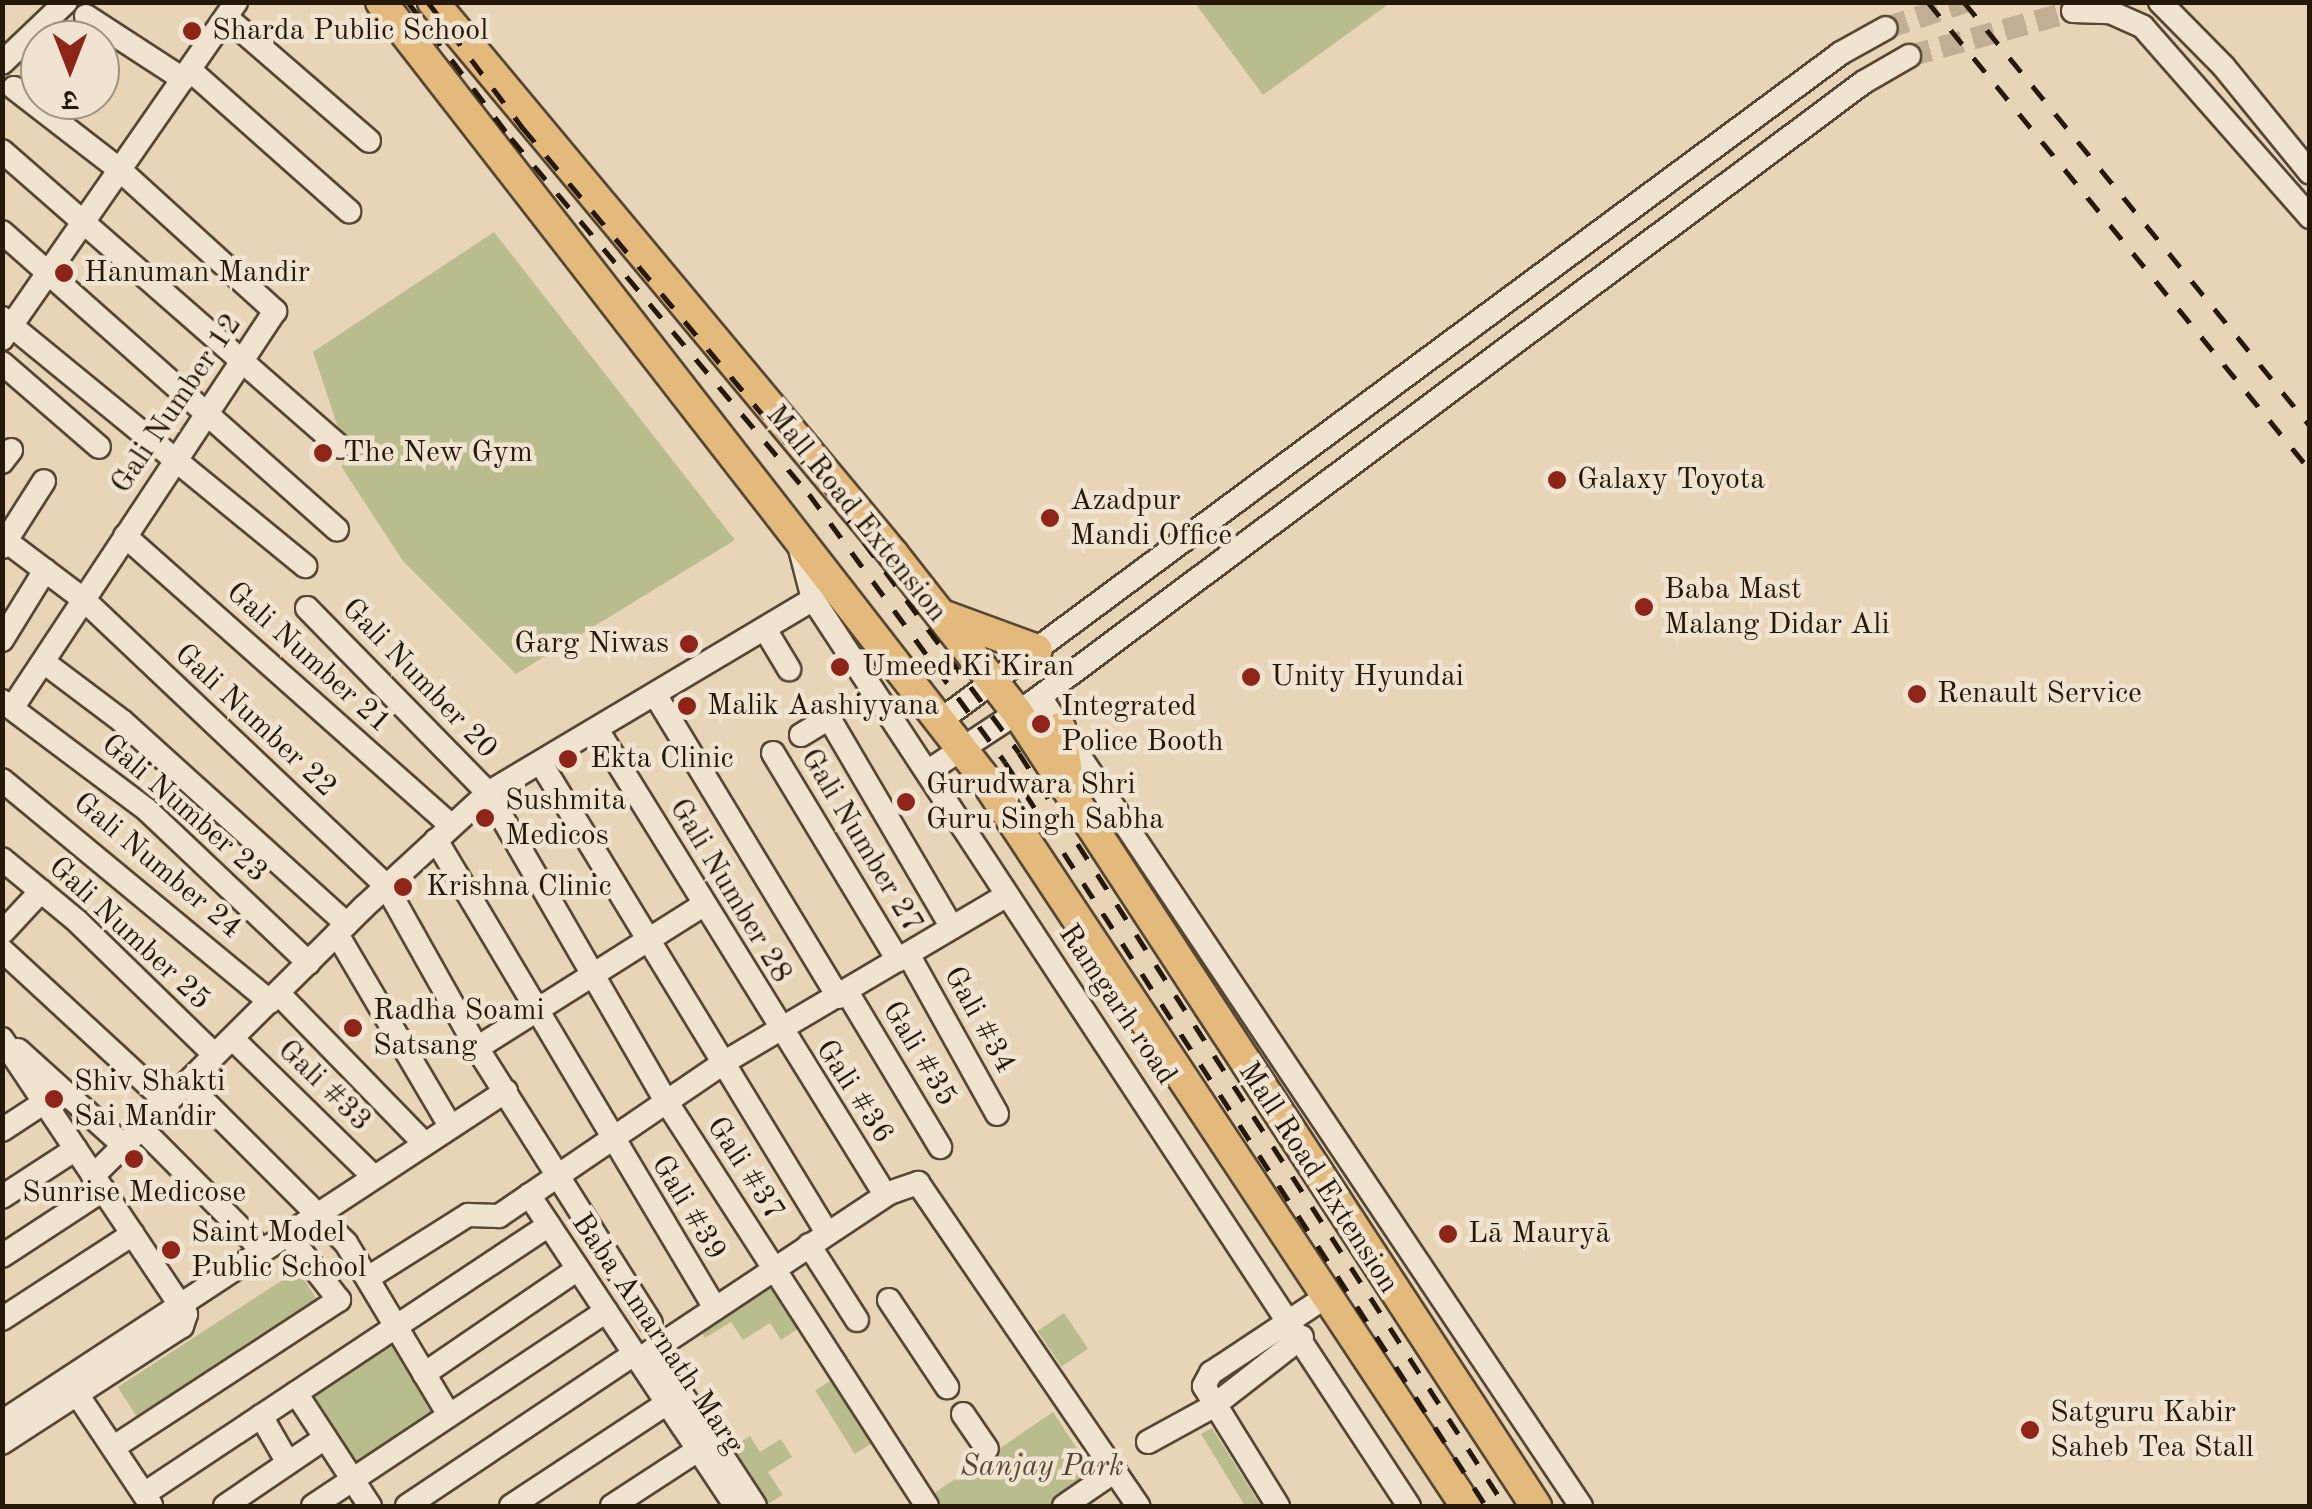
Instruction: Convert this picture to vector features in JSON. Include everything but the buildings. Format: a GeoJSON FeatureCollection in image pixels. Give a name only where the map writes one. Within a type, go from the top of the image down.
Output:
{"type":"FeatureCollection","features":[{"type":"Feature","properties":{"kind":"main road","name":"Mall Road Extension"},"geometry":{"type":"LineString","coordinates":[[433,2],[993,682],[1028,705],[1072,801],[1131,895],[1536,1506]]}},
{"type":"Feature","properties":{"kind":"main road"},"geometry":{"type":"LineString","coordinates":[[394,6],[961,747],[1466,1506]]}},
{"type":"Feature","properties":{"kind":"main road"},"geometry":{"type":"LineString","coordinates":[[935,612],[1037,650]]}},
{"type":"Feature","properties":{"kind":"main road"},"geometry":{"type":"LineString","coordinates":[[1060,728],[1072,801]]}},
{"type":"Feature","properties":{"kind":"street"},"geometry":{"type":"LineString","coordinates":[[2160,2],[2224,68],[2310,173]]}},
{"type":"Feature","properties":{"kind":"street"},"geometry":{"type":"LineString","coordinates":[[2,63],[75,8],[187,75],[350,210]]}},
{"type":"Feature","properties":{"kind":"street"},"geometry":{"type":"LineString","coordinates":[[305,566],[5,328],[50,270],[231,10],[369,141]]}},
{"type":"Feature","properties":{"kind":"street"},"geometry":{"type":"LineString","coordinates":[[2073,10],[2110,12],[2143,27],[2310,218]]}},
{"type":"Feature","properties":{"kind":"street"},"geometry":{"type":"LineString","coordinates":[[941,720],[1842,54],[1886,28]]}},
{"type":"Feature","properties":{"kind":"street"},"geometry":{"type":"LineString","coordinates":[[930,770],[1028,705],[1864,82],[1909,56]]}},
{"type":"Feature","properties":{"kind":"street"},"geometry":{"type":"LineString","coordinates":[[14,88],[120,170]]}},
{"type":"Feature","properties":{"kind":"street"},"geometry":{"type":"LineString","coordinates":[[2,151],[340,446]]}},
{"type":"Feature","properties":{"kind":"street","name":"Gali Number 12"},"geometry":{"type":"LineString","coordinates":[[8,704],[45,662],[174,462],[246,363],[275,310],[120,170]]}},
{"type":"Feature","properties":{"kind":"street"},"geometry":{"type":"LineString","coordinates":[[2,232],[50,270],[338,529]]}},
{"type":"Feature","properties":{"kind":"street"},"geometry":{"type":"LineString","coordinates":[[2,363],[100,447]]}},
{"type":"Feature","properties":{"kind":"street"},"geometry":{"type":"LineString","coordinates":[[4,542],[44,481]]}},
{"type":"Feature","properties":{"kind":"street","name":"Ramgarh road"},"geometry":{"type":"LineString","coordinates":[[795,528],[813,600],[930,770],[1007,894],[1409,1506]]}},
{"type":"Feature","properties":{"kind":"street","name":"Gali Number 21"},"geometry":{"type":"LineString","coordinates":[[125,536],[444,833],[534,1011]]}},
{"type":"Feature","properties":{"kind":"street","name":"Gali Number 22"},"geometry":{"type":"LineString","coordinates":[[4,542],[83,599],[386,886],[477,1048],[651,1323]]}},
{"type":"Feature","properties":{"kind":"street"},"geometry":{"type":"LineString","coordinates":[[2,640],[45,570]]}},
{"type":"Feature","properties":{"kind":"street"},"geometry":{"type":"LineString","coordinates":[[2,1256],[98,1183],[123,1145],[214,1054],[386,886],[488,794],[813,600]]}},
{"type":"Feature","properties":{"kind":"street","name":"Gali Number 20"},"geometry":{"type":"LineString","coordinates":[[307,608],[488,794],[592,978]]}},
{"type":"Feature","properties":{"kind":"street"},"geometry":{"type":"LineString","coordinates":[[765,629],[790,669]]}},
{"type":"Feature","properties":{"kind":"street"},"geometry":{"type":"LineString","coordinates":[[45,662],[122,721],[342,929],[450,1126]]}},
{"type":"Feature","properties":{"kind":"street"},"geometry":{"type":"LineString","coordinates":[[656,696],[843,994]]}},
{"type":"Feature","properties":{"kind":"street","name":"Gali Number 23"},"geometry":{"type":"LineString","coordinates":[[8,704],[146,809],[309,962]]}},
{"type":"Feature","properties":{"kind":"street"},"geometry":{"type":"LineString","coordinates":[[1028,705],[1060,728],[1163,874],[1581,1506]]}},
{"type":"Feature","properties":{"kind":"street"},"geometry":{"type":"LineString","coordinates":[[801,735],[828,718],[952,928]]}},
{"type":"Feature","properties":{"kind":"street","name":"Gali Number 28"},"geometry":{"type":"LineString","coordinates":[[598,731],[779,1031]]}},
{"type":"Feature","properties":{"kind":"street","name":"Gali Number 27"},"geometry":{"type":"LineString","coordinates":[[773,753],[903,958]]}},
{"type":"Feature","properties":{"kind":"street"},"geometry":{"type":"LineString","coordinates":[[542,765],[648,942]]}},
{"type":"Feature","properties":{"kind":"street","name":"Gali Number 24"},"geometry":{"type":"LineString","coordinates":[[2,780],[274,997],[424,1143]]}},
{"type":"Feature","properties":{"kind":"street","name":"Gali Number 25"},"geometry":{"type":"LineString","coordinates":[[2,860],[41,891],[214,1054]]}},
{"type":"Feature","properties":{"kind":"street"},"geometry":{"type":"LineString","coordinates":[[1131,895],[1163,874]]}},
{"type":"Feature","properties":{"kind":"street"},"geometry":{"type":"LineString","coordinates":[[3,932],[41,891]]}},
{"type":"Feature","properties":{"kind":"street"},"geometry":{"type":"LineString","coordinates":[[449,1416],[369,1286],[371,1276],[468,1215],[499,1216],[724,1064],[1007,894]]}},
{"type":"Feature","properties":{"kind":"street"},"geometry":{"type":"LineString","coordinates":[[477,1048],[703,905]]}},
{"type":"Feature","properties":{"kind":"street","name":"Gali #37"},"geometry":{"type":"LineString","coordinates":[[648,942],[724,1064],[857,1320]]}},
{"type":"Feature","properties":{"kind":"street"},"geometry":{"type":"LineString","coordinates":[[2,950],[168,1103]]}},
{"type":"Feature","properties":{"kind":"street","name":"Gali #34"},"geometry":{"type":"LineString","coordinates":[[903,958],[997,1114]]}},
{"type":"Feature","properties":{"kind":"street"},"geometry":{"type":"LineString","coordinates":[[592,978],[666,1101]]}},
{"type":"Feature","properties":{"kind":"street","name":"Gali #35"},"geometry":{"type":"LineString","coordinates":[[843,994],[940,1148]]}},
{"type":"Feature","properties":{"kind":"street","name":"Gali #39"},"geometry":{"type":"LineString","coordinates":[[534,1011],[714,1308]]}},
{"type":"Feature","properties":{"kind":"street","name":"Gali #36"},"geometry":{"type":"LineString","coordinates":[[779,1031],[879,1185]]}},
{"type":"Feature","properties":{"kind":"street","name":"Gali #33"},"geometry":{"type":"LineString","coordinates":[[233,1039],[373,1176]]}},
{"type":"Feature","properties":{"kind":"street"},"geometry":{"type":"LineString","coordinates":[[6,1052],[76,1149],[183,1313]]}},
{"type":"Feature","properties":{"kind":"street"},"geometry":{"type":"LineString","coordinates":[[6,1052],[123,1145]]}},
{"type":"Feature","properties":{"kind":"street"},"geometry":{"type":"LineString","coordinates":[[187,1084],[371,1276]]}},
{"type":"Feature","properties":{"kind":"street"},"geometry":{"type":"LineString","coordinates":[[2,1443],[72,1387],[183,1313],[261,1249],[506,1091]]}},
{"type":"Feature","properties":{"kind":"street","name":"Gali #37"},"geometry":{"type":"LineString","coordinates":[[666,1101],[927,1506]]}},
{"type":"Feature","properties":{"kind":"street"},"geometry":{"type":"LineString","coordinates":[[2,1130],[44,1102]]}},
{"type":"Feature","properties":{"kind":"street"},"geometry":{"type":"LineString","coordinates":[[142,1128],[261,1249]]}},
{"type":"Feature","properties":{"kind":"street"},"geometry":{"type":"LineString","coordinates":[[2,1197],[76,1149]]}},
{"type":"Feature","properties":{"kind":"street"},"geometry":{"type":"LineString","coordinates":[[407,1506],[714,1308],[816,1236],[907,1184],[926,1187],[1138,1506]]}},
{"type":"Feature","properties":{"kind":"street","name":"Baba Amarnath Marg"},"geometry":{"type":"LineString","coordinates":[[529,1194],[606,1310],[642,1354],[726,1503]]}},
{"type":"Feature","properties":{"kind":"street"},"geometry":{"type":"LineString","coordinates":[[72,1387],[148,1500],[260,1416],[549,1225]]}},
{"type":"Feature","properties":{"kind":"street"},"geometry":{"type":"LineString","coordinates":[[114,1446],[339,1300],[286,1232]]}},
{"type":"Feature","properties":{"kind":"street"},"geometry":{"type":"LineString","coordinates":[[2,1318],[133,1234]]}},
{"type":"Feature","properties":{"kind":"street"},"geometry":{"type":"LineString","coordinates":[[424,1374],[578,1269]]}},
{"type":"Feature","properties":{"kind":"street"},"geometry":{"type":"LineString","coordinates":[[1148,1442],[1212,1407],[1326,1296]]}},
{"type":"Feature","properties":{"kind":"street"},"geometry":{"type":"LineString","coordinates":[[889,1300],[946,1387]]}},
{"type":"Feature","properties":{"kind":"street"},"geometry":{"type":"LineString","coordinates":[[313,1506],[606,1310]]}},
{"type":"Feature","properties":{"kind":"street"},"geometry":{"type":"LineString","coordinates":[[642,1354],[755,1506]]}},
{"type":"Feature","properties":{"kind":"street"},"geometry":{"type":"LineString","coordinates":[[2,1422],[72,1387]]}},
{"type":"Feature","properties":{"kind":"street"},"geometry":{"type":"LineString","coordinates":[[296,1393],[370,1506]]}},
{"type":"Feature","properties":{"kind":"street"},"geometry":{"type":"LineString","coordinates":[[511,1506],[667,1403]]}},
{"type":"Feature","properties":{"kind":"street"},"geometry":{"type":"LineString","coordinates":[[1212,1407],[1278,1506]]}},
{"type":"Feature","properties":{"kind":"street"},"geometry":{"type":"LineString","coordinates":[[1485,1429],[1517,1409]]}},
{"type":"Feature","properties":{"kind":"street"},"geometry":{"type":"LineString","coordinates":[[963,1414],[987,1449]]}},
{"type":"Feature","properties":{"kind":"street"},"geometry":{"type":"LineString","coordinates":[[260,1416],[288,1464]]}},
{"type":"Feature","properties":{"kind":"street"},"geometry":{"type":"LineString","coordinates":[[225,1506],[325,1438]]}},
{"type":"Feature","properties":{"kind":"street"},"geometry":{"type":"LineString","coordinates":[[612,1506],[698,1450]]}},
{"type":"Feature","properties":{"kind":"street"},"geometry":{"type":"LineString","coordinates":[[1064,1506],[1115,1471]]}},
{"type":"Feature","properties":{"kind":"green space"},"geometry":{"type":"Polygon","coordinates":[[[1195,3],[1390,3],[1263,95],[1195,3]]]}},
{"type":"Feature","properties":{"kind":"green space"},"geometry":{"type":"Polygon","coordinates":[[[494,232],[735,540],[516,674],[403,561],[341,466],[349,461],[313,352],[494,232]]]}},
{"type":"Feature","properties":{"kind":"green space"},"geometry":{"type":"Polygon","coordinates":[[[298,1270],[317,1299],[137,1416],[118,1387],[298,1270]]]}},
{"type":"Feature","properties":{"kind":"green space"},"geometry":{"type":"Polygon","coordinates":[[[773,1280],[802,1326],[781,1340],[770,1323],[743,1340],[731,1322],[705,1338],[698,1327],[773,1280]]]}},
{"type":"Feature","properties":{"kind":"green space"},"geometry":{"type":"Polygon","coordinates":[[[1064,1313],[1088,1349],[1062,1367],[1037,1331],[1064,1313]]]}},
{"type":"Feature","properties":{"kind":"green space"},"geometry":{"type":"Polygon","coordinates":[[[389,1339],[437,1410],[357,1465],[309,1393],[389,1339]]]}},
{"type":"Feature","properties":{"kind":"green space"},"geometry":{"type":"Polygon","coordinates":[[[838,1376],[878,1440],[855,1454],[815,1390],[838,1376]]]}},
{"type":"Feature","properties":{"kind":"green space","name":"Sanjay Park"},"geometry":{"type":"Polygon","coordinates":[[[1053,1412],[1097,1479],[1056,1506],[937,1506],[930,1496],[1053,1412]]]}},
{"type":"Feature","properties":{"kind":"green space"},"geometry":{"type":"Polygon","coordinates":[[[1212,1428],[1261,1506],[1245,1506],[1201,1434],[1212,1428]]]}},
{"type":"Feature","properties":{"kind":"green space"},"geometry":{"type":"Polygon","coordinates":[[[750,1436],[760,1452],[781,1439],[792,1457],[768,1472],[783,1495],[764,1506],[725,1452],[750,1436]]]}},
{"type":"Feature","properties":{"kind":"waterway"},"geometry":{"type":"LineString","coordinates":[[2101,1447],[2108,1458]]}},
{"type":"Feature","properties":{"kind":"tunnel"},"geometry":{"type":"LineString","coordinates":[[1886,28],[1965,2]]}},
{"type":"Feature","properties":{"kind":"tunnel"},"geometry":{"type":"LineString","coordinates":[[1909,56],[2073,11]]}},
{"type":"Feature","properties":{"kind":"railway"},"geometry":{"type":"LineString","coordinates":[[408,2],[511,138],[809,494],[1005,762],[1486,1506]]}},
{"type":"Feature","properties":{"kind":"railway"},"geometry":{"type":"LineString","coordinates":[[428,2],[523,128],[821,484],[1019,753],[1505,1506]]}},
{"type":"Feature","properties":{"kind":"railway"},"geometry":{"type":"LineString","coordinates":[[1928,2],[2310,470]]}},
{"type":"Feature","properties":{"kind":"railway"},"geometry":{"type":"LineString","coordinates":[[1964,2],[2310,426]]}},
{"type":"Feature","properties":{"kind":"place","name":"Sharda Public School"},"geometry":{"type":"Point","coordinates":[192,31]}},
{"type":"Feature","properties":{"kind":"place","name":"Hanuman Mandir"},"geometry":{"type":"Point","coordinates":[64,273]}},
{"type":"Feature","properties":{"kind":"place","name":"The New Gym"},"geometry":{"type":"Point","coordinates":[323,453]}},
{"type":"Feature","properties":{"kind":"place","name":"Galaxy Toyota"},"geometry":{"type":"Point","coordinates":[1557,480]}},
{"type":"Feature","properties":{"kind":"place","name":"Azadpur Mandi Office"},"geometry":{"type":"Point","coordinates":[1050,518]}},
{"type":"Feature","properties":{"kind":"place","name":"Baba Mast Malang Didar Ali"},"geometry":{"type":"Point","coordinates":[1644,607]}},
{"type":"Feature","properties":{"kind":"place","name":"Garg Niwas"},"geometry":{"type":"Point","coordinates":[689,644]}},
{"type":"Feature","properties":{"kind":"place","name":"Umeed Ki Kiran"},"geometry":{"type":"Point","coordinates":[840,667]}},
{"type":"Feature","properties":{"kind":"place","name":"Unity Hyundai"},"geometry":{"type":"Point","coordinates":[1251,677]}},
{"type":"Feature","properties":{"kind":"place","name":"Renault Service"},"geometry":{"type":"Point","coordinates":[1917,694]}},
{"type":"Feature","properties":{"kind":"place","name":"Malik Aashiyyana"},"geometry":{"type":"Point","coordinates":[687,706]}},
{"type":"Feature","properties":{"kind":"place","name":"Integrated Police Booth"},"geometry":{"type":"Point","coordinates":[1041,724]}},
{"type":"Feature","properties":{"kind":"place","name":"Ekta Clinic"},"geometry":{"type":"Point","coordinates":[568,759]}},
{"type":"Feature","properties":{"kind":"place","name":"Gurudwara Shri Guru Singh Sabha"},"geometry":{"type":"Point","coordinates":[906,802]}},
{"type":"Feature","properties":{"kind":"place","name":"Sushmita Medicos"},"geometry":{"type":"Point","coordinates":[485,818]}},
{"type":"Feature","properties":{"kind":"place","name":"Krishna Clinic"},"geometry":{"type":"Point","coordinates":[403,887]}},
{"type":"Feature","properties":{"kind":"place","name":"Radha Soami Satsang"},"geometry":{"type":"Point","coordinates":[353,1028]}},
{"type":"Feature","properties":{"kind":"place","name":"Shiv Shakti Sai Mandir"},"geometry":{"type":"Point","coordinates":[54,1099]}},
{"type":"Feature","properties":{"kind":"place","name":"Sunrise Medicose"},"geometry":{"type":"Point","coordinates":[134,1159]}},
{"type":"Feature","properties":{"kind":"place","name":"Lā Mauryā"},"geometry":{"type":"Point","coordinates":[1448,1234]}},
{"type":"Feature","properties":{"kind":"place","name":"Saint Model Public School"},"geometry":{"type":"Point","coordinates":[171,1250]}},
{"type":"Feature","properties":{"kind":"place","name":"Satguru Kabir Saheb Tea Stall"},"geometry":{"type":"Point","coordinates":[2030,1430]}}]}
